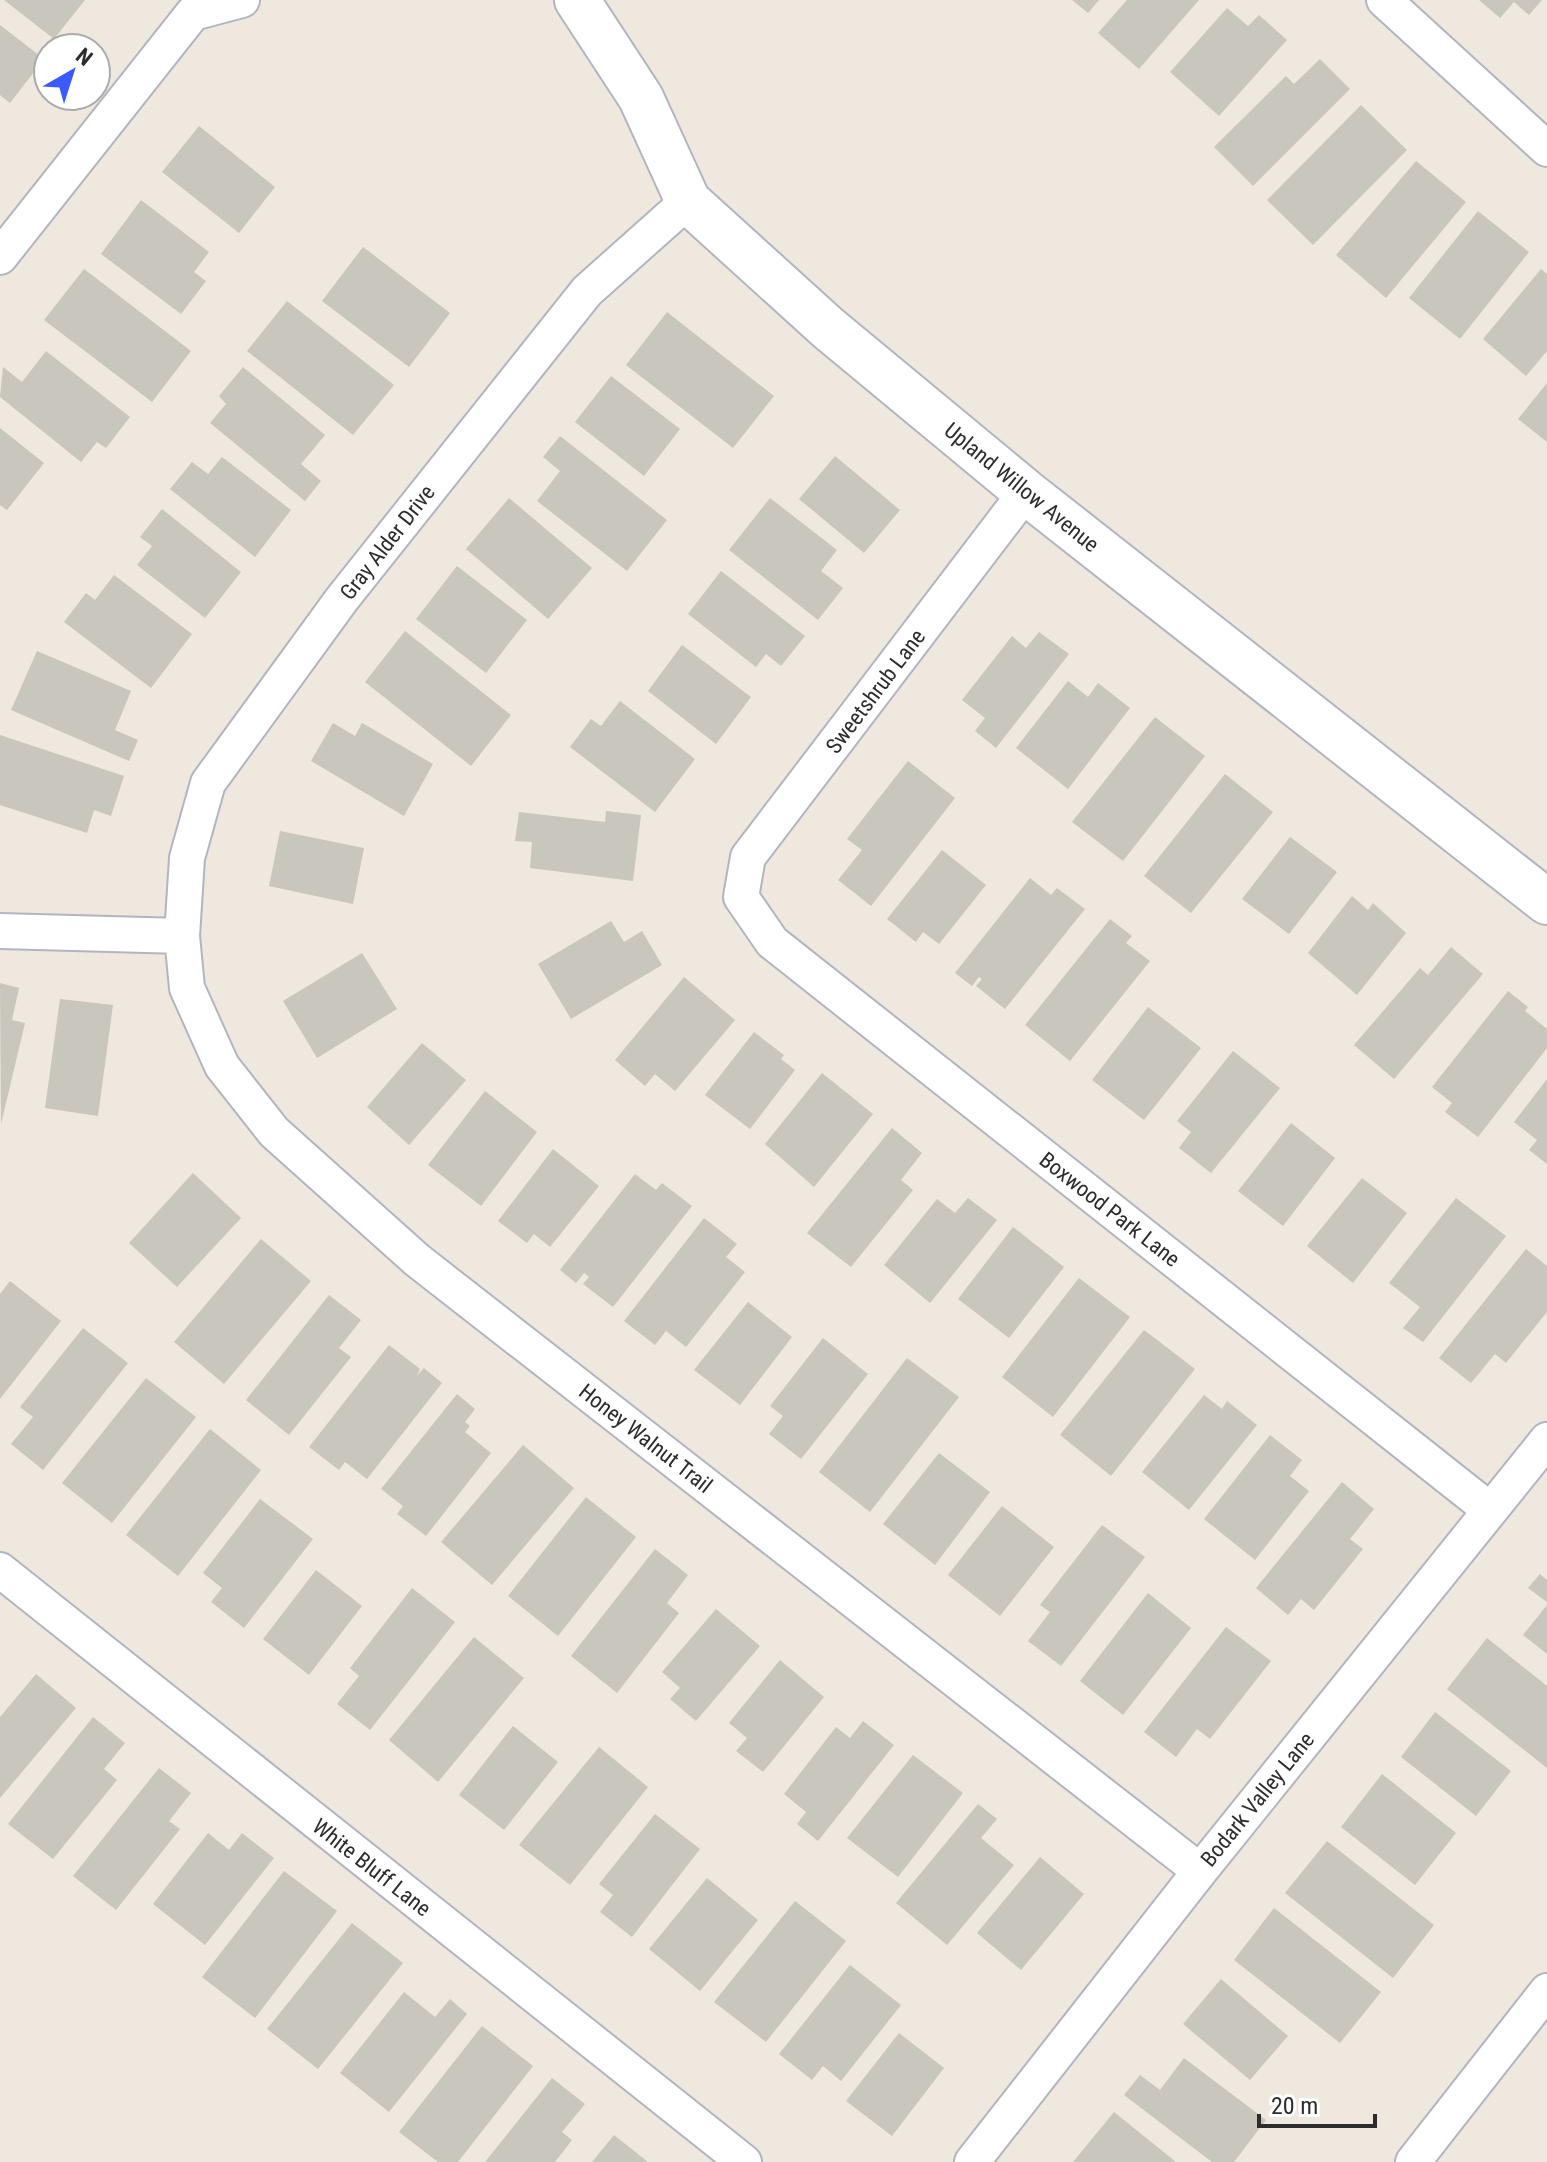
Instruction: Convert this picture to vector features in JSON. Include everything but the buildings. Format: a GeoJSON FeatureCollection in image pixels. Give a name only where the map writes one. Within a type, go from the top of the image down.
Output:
{"type":"FeatureCollection","features":[{"type":"Feature","properties":{"kind":"street"},"geometry":{"type":"LineString","coordinates":[[0,257],[193,13],[242,0]]}},
{"type":"Feature","properties":{"kind":"street","name":"Upland Willow Avenue"},"geometry":{"type":"LineString","coordinates":[[577,0],[641,98],[688,201],[828,328],[1026,492],[1547,902]]}},
{"type":"Feature","properties":{"kind":"street"},"geometry":{"type":"LineString","coordinates":[[1384,0],[1547,149]]}},
{"type":"Feature","properties":{"kind":"street","name":"Gray Alder Drive"},"geometry":{"type":"LineString","coordinates":[[182,936],[187,858],[208,783],[342,599],[587,291],[688,201]]}},
{"type":"Feature","properties":{"kind":"street","name":"Sweetshrub Lane"},"geometry":{"type":"LineString","coordinates":[[741,897],[748,857],[1026,492]]}},
{"type":"Feature","properties":{"kind":"street","name":"Boxwood Park Lane"},"geometry":{"type":"LineString","coordinates":[[741,897],[772,942],[1490,1510]]}},
{"type":"Feature","properties":{"kind":"street"},"geometry":{"type":"LineString","coordinates":[[0,931],[182,936]]}},
{"type":"Feature","properties":{"kind":"street","name":"Honey Walnut Trail"},"geometry":{"type":"LineString","coordinates":[[182,936],[187,988],[222,1066],[274,1132],[417,1260],[1200,1871]]}},
{"type":"Feature","properties":{"kind":"street","name":"Bodark Valley Lane"},"geometry":{"type":"LineString","coordinates":[[972,2162],[1200,1871],[1547,1440]]}},
{"type":"Feature","properties":{"kind":"street","name":"White Bluff Lane"},"geometry":{"type":"LineString","coordinates":[[3,1578],[744,2162]]}},
{"type":"Feature","properties":{"kind":"street"},"geometry":{"type":"LineString","coordinates":[[1413,2162],[1547,1991]]}}]}
